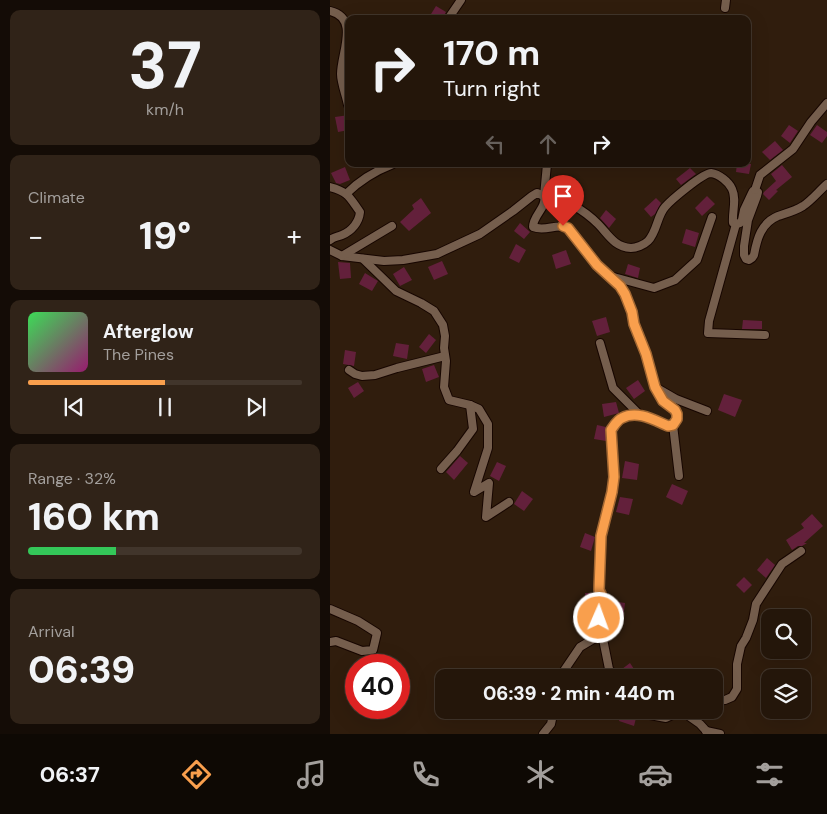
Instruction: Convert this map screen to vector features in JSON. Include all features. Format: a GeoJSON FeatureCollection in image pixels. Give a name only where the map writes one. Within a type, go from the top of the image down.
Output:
{"type":"FeatureCollection","features":[{"type":"Feature","properties":{"kind":"street"},"geometry":{"type":"LineString","coordinates":[[451,15],[461,0]]}},
{"type":"Feature","properties":{"kind":"street"},"geometry":{"type":"LineString","coordinates":[[330,12],[342,16],[345,22]]}},
{"type":"Feature","properties":{"kind":"street"},"geometry":{"type":"LineString","coordinates":[[345,48],[341,75],[345,92]]}},
{"type":"Feature","properties":{"kind":"street"},"geometry":{"type":"LineString","coordinates":[[765,335],[708,333],[709,321],[736,224],[742,220],[744,210],[755,190],[760,175],[793,148],[827,102]]}},
{"type":"Feature","properties":{"kind":"street"},"geometry":{"type":"LineString","coordinates":[[346,194],[368,176],[384,167]]}},
{"type":"Feature","properties":{"kind":"street"},"geometry":{"type":"LineString","coordinates":[[547,167],[544,196],[546,200],[533,222],[533,227],[538,230],[563,226],[568,228],[597,265],[620,286],[625,294],[646,354],[655,387],[663,401],[675,410],[677,414],[677,419],[673,425],[679,476]]}},
{"type":"Feature","properties":{"kind":"street"},"geometry":{"type":"LineString","coordinates":[[330,250],[342,256],[384,261],[437,254],[480,234],[537,194],[553,197],[581,210],[616,243],[630,248],[640,246],[648,242],[664,208],[682,192],[705,175],[711,173],[726,181],[732,189],[735,203],[732,217],[733,222],[736,224]]}},
{"type":"Feature","properties":{"kind":"street"},"geometry":{"type":"LineString","coordinates":[[755,190],[758,192],[748,220],[744,246],[744,255],[749,260],[754,255],[760,233],[770,221],[806,204],[827,184]]}},
{"type":"Feature","properties":{"kind":"street"},"geometry":{"type":"LineString","coordinates":[[330,187],[342,190],[360,212],[360,217],[350,231],[330,240]]}},
{"type":"Feature","properties":{"kind":"street"},"geometry":{"type":"LineString","coordinates":[[608,276],[654,288],[675,280],[697,260],[712,217]]}},
{"type":"Feature","properties":{"kind":"street"},"geometry":{"type":"LineString","coordinates":[[342,256],[392,226]]}},
{"type":"Feature","properties":{"kind":"street"},"geometry":{"type":"LineString","coordinates":[[363,259],[396,292],[421,303],[434,312],[443,325],[446,361],[444,388],[449,400],[470,405],[479,410],[488,424],[488,448],[474,492],[489,483],[486,517],[509,502]]}},
{"type":"Feature","properties":{"kind":"street"},"geometry":{"type":"LineString","coordinates":[[600,343],[613,388],[640,415]]}},
{"type":"Feature","properties":{"kind":"street"},"geometry":{"type":"LineString","coordinates":[[349,370],[362,376],[375,375],[445,356]]}},
{"type":"Feature","properties":{"kind":"street"},"geometry":{"type":"LineString","coordinates":[[655,387],[676,399],[707,411]]}},
{"type":"Feature","properties":{"kind":"street"},"geometry":{"type":"LineString","coordinates":[[442,468],[458,451],[473,429],[470,405]]}},
{"type":"Feature","properties":{"kind":"street"},"geometry":{"type":"LineString","coordinates":[[609,669],[599,618],[601,594],[599,590],[601,536],[614,477],[611,430],[620,418],[630,415],[640,415],[668,426],[673,425]]}},
{"type":"Feature","properties":{"kind":"street"},"geometry":{"type":"LineString","coordinates":[[723,700],[732,697],[736,689],[737,664],[741,646],[753,620],[756,604],[782,564],[801,551]]}},
{"type":"Feature","properties":{"kind":"street"},"geometry":{"type":"LineString","coordinates":[[330,609],[358,621],[376,633],[374,650],[362,651],[336,641],[330,642]]}},
{"type":"Feature","properties":{"kind":"street"},"geometry":{"type":"LineString","coordinates":[[565,669],[580,647],[602,634]]}},
{"type":"Feature","properties":{"kind":"street"},"geometry":{"type":"LineString","coordinates":[[544,734],[552,724],[553,719]]}},
{"type":"Feature","properties":{"kind":"street"},"geometry":{"type":"LineString","coordinates":[[694,719],[708,732],[720,734]]}},
{"type":"Feature","properties":{"kind":"building"},"geometry":{"type":"Polygon","coordinates":[[[436,6],[446,12],[444,15],[430,15],[436,6]]]}},
{"type":"Feature","properties":{"kind":"building"},"geometry":{"type":"Polygon","coordinates":[[[345,116],[345,131],[338,132],[335,117],[345,116]]]}},
{"type":"Feature","properties":{"kind":"building"},"geometry":{"type":"Polygon","coordinates":[[[789,125],[798,131],[790,143],[781,136],[789,125]]]}},
{"type":"Feature","properties":{"kind":"building"},"geometry":{"type":"Polygon","coordinates":[[[817,125],[827,132],[827,136],[822,143],[810,135],[817,125]]]}},
{"type":"Feature","properties":{"kind":"building"},"geometry":{"type":"Polygon","coordinates":[[[775,141],[783,150],[770,160],[762,152],[775,141]]]}},
{"type":"Feature","properties":{"kind":"building"},"geometry":{"type":"Polygon","coordinates":[[[782,165],[792,177],[776,190],[778,191],[769,200],[763,194],[776,181],[771,174],[782,165]]]}},
{"type":"Feature","properties":{"kind":"building"},"geometry":{"type":"Polygon","coordinates":[[[345,167],[350,180],[340,184],[336,183],[331,173],[345,167]]]}},
{"type":"Feature","properties":{"kind":"building"},"geometry":{"type":"Polygon","coordinates":[[[737,167],[750,167],[749,174],[736,172],[737,167]]]}},
{"type":"Feature","properties":{"kind":"building"},"geometry":{"type":"Polygon","coordinates":[[[690,168],[696,174],[681,185],[676,179],[690,168]]]}},
{"type":"Feature","properties":{"kind":"building"},"geometry":{"type":"Polygon","coordinates":[[[707,196],[715,204],[702,216],[695,208],[707,196]]]}},
{"type":"Feature","properties":{"kind":"building"},"geometry":{"type":"Polygon","coordinates":[[[421,198],[431,213],[409,231],[400,222],[414,209],[412,205],[421,198]]]}},
{"type":"Feature","properties":{"kind":"building"},"geometry":{"type":"Polygon","coordinates":[[[656,198],[661,203],[655,214],[651,217],[644,209],[656,198]]]}},
{"type":"Feature","properties":{"kind":"building"},"geometry":{"type":"Polygon","coordinates":[[[606,210],[616,219],[609,228],[600,218],[606,210]]]}},
{"type":"Feature","properties":{"kind":"building"},"geometry":{"type":"Polygon","coordinates":[[[520,223],[530,232],[524,239],[514,231],[520,223]]]}},
{"type":"Feature","properties":{"kind":"building"},"geometry":{"type":"Polygon","coordinates":[[[686,229],[699,233],[695,247],[682,243],[686,229]]]}},
{"type":"Feature","properties":{"kind":"building"},"geometry":{"type":"Polygon","coordinates":[[[516,244],[526,250],[519,263],[509,258],[516,244]]]}},
{"type":"Feature","properties":{"kind":"building"},"geometry":{"type":"Polygon","coordinates":[[[566,250],[571,264],[556,269],[552,255],[566,250]]]}},
{"type":"Feature","properties":{"kind":"building"},"geometry":{"type":"Polygon","coordinates":[[[442,261],[448,274],[434,280],[428,267],[442,261]]]}},
{"type":"Feature","properties":{"kind":"building"},"geometry":{"type":"Polygon","coordinates":[[[338,262],[350,263],[351,278],[340,279],[338,262]]]}},
{"type":"Feature","properties":{"kind":"building"},"geometry":{"type":"Polygon","coordinates":[[[628,264],[640,268],[638,278],[625,274],[628,264]]]}},
{"type":"Feature","properties":{"kind":"building"},"geometry":{"type":"Polygon","coordinates":[[[404,267],[412,280],[400,286],[393,274],[404,267]]]}},
{"type":"Feature","properties":{"kind":"building"},"geometry":{"type":"Polygon","coordinates":[[[365,273],[378,281],[372,291],[359,284],[365,273]]]}},
{"type":"Feature","properties":{"kind":"building"},"geometry":{"type":"Polygon","coordinates":[[[606,317],[610,332],[597,336],[592,321],[606,317]]]}},
{"type":"Feature","properties":{"kind":"building"},"geometry":{"type":"Polygon","coordinates":[[[743,320],[762,321],[762,329],[742,329],[743,320]]]}},
{"type":"Feature","properties":{"kind":"building"},"geometry":{"type":"Polygon","coordinates":[[[429,334],[436,340],[426,353],[419,347],[429,334]]]}},
{"type":"Feature","properties":{"kind":"building"},"geometry":{"type":"Polygon","coordinates":[[[396,343],[409,345],[407,359],[393,356],[396,343]]]}},
{"type":"Feature","properties":{"kind":"building"},"geometry":{"type":"Polygon","coordinates":[[[345,350],[356,352],[354,366],[343,364],[345,350]]]}},
{"type":"Feature","properties":{"kind":"building"},"geometry":{"type":"Polygon","coordinates":[[[434,365],[439,377],[426,382],[422,369],[434,365]]]}},
{"type":"Feature","properties":{"kind":"building"},"geometry":{"type":"Polygon","coordinates":[[[638,380],[645,391],[634,399],[626,388],[638,380]]]}},
{"type":"Feature","properties":{"kind":"building"},"geometry":{"type":"Polygon","coordinates":[[[358,382],[364,391],[354,398],[348,388],[358,382]]]}},
{"type":"Feature","properties":{"kind":"building"},"geometry":{"type":"Polygon","coordinates":[[[724,394],[742,400],[735,417],[718,410],[724,394]]]}},
{"type":"Feature","properties":{"kind":"building"},"geometry":{"type":"Polygon","coordinates":[[[616,402],[619,413],[604,417],[602,404],[616,402]]]}},
{"type":"Feature","properties":{"kind":"building"},"geometry":{"type":"Polygon","coordinates":[[[597,425],[606,427],[606,441],[594,439],[597,425]]]}},
{"type":"Feature","properties":{"kind":"building"},"geometry":{"type":"Polygon","coordinates":[[[460,456],[468,463],[454,480],[446,472],[460,456]]]}},
{"type":"Feature","properties":{"kind":"building"},"geometry":{"type":"Polygon","coordinates":[[[625,461],[639,464],[637,480],[622,478],[625,461]]]}},
{"type":"Feature","properties":{"kind":"building"},"geometry":{"type":"Polygon","coordinates":[[[497,462],[506,466],[499,481],[490,476],[497,462]]]}},
{"type":"Feature","properties":{"kind":"building"},"geometry":{"type":"Polygon","coordinates":[[[672,484],[688,491],[682,505],[666,497],[672,484]]]}},
{"type":"Feature","properties":{"kind":"building"},"geometry":{"type":"Polygon","coordinates":[[[522,491],[533,499],[524,511],[514,504],[522,491]]]}},
{"type":"Feature","properties":{"kind":"building"},"geometry":{"type":"Polygon","coordinates":[[[620,497],[633,499],[629,515],[616,512],[620,497]]]}},
{"type":"Feature","properties":{"kind":"building"},"geometry":{"type":"Polygon","coordinates":[[[812,514],[823,526],[804,543],[807,543],[792,550],[786,540],[804,528],[801,524],[812,514]]]}},
{"type":"Feature","properties":{"kind":"building"},"geometry":{"type":"Polygon","coordinates":[[[585,533],[595,537],[591,551],[580,547],[585,533]]]}},
{"type":"Feature","properties":{"kind":"building"},"geometry":{"type":"Polygon","coordinates":[[[767,558],[775,565],[766,578],[757,570],[767,558]]]}},
{"type":"Feature","properties":{"kind":"building"},"geometry":{"type":"Polygon","coordinates":[[[744,577],[752,585],[744,593],[736,585],[744,577]]]}},
{"type":"Feature","properties":{"kind":"building"},"geometry":{"type":"Polygon","coordinates":[[[585,593],[594,593],[594,610],[586,610],[585,593]]]}},
{"type":"Feature","properties":{"kind":"building"},"geometry":{"type":"Polygon","coordinates":[[[612,601],[625,603],[623,619],[610,617],[612,601]]]}},
{"type":"Feature","properties":{"kind":"building"},"geometry":{"type":"Polygon","coordinates":[[[630,663],[634,669],[622,669],[630,663]]]}},
{"type":"Feature","properties":{"kind":"building"},"geometry":{"type":"Polygon","coordinates":[[[619,719],[636,719],[634,726],[619,721],[619,719]]]}},
{"type":"Feature","properties":{"kind":"route"},"geometry":{"type":"LineString","coordinates":[[563,226],[568,228],[597,265],[620,286],[625,294],[646,354],[655,387],[663,401],[675,410],[677,414],[677,419],[673,425],[668,426],[640,415],[630,415],[620,418],[611,430],[614,477],[601,536],[599,618]]}}]}
